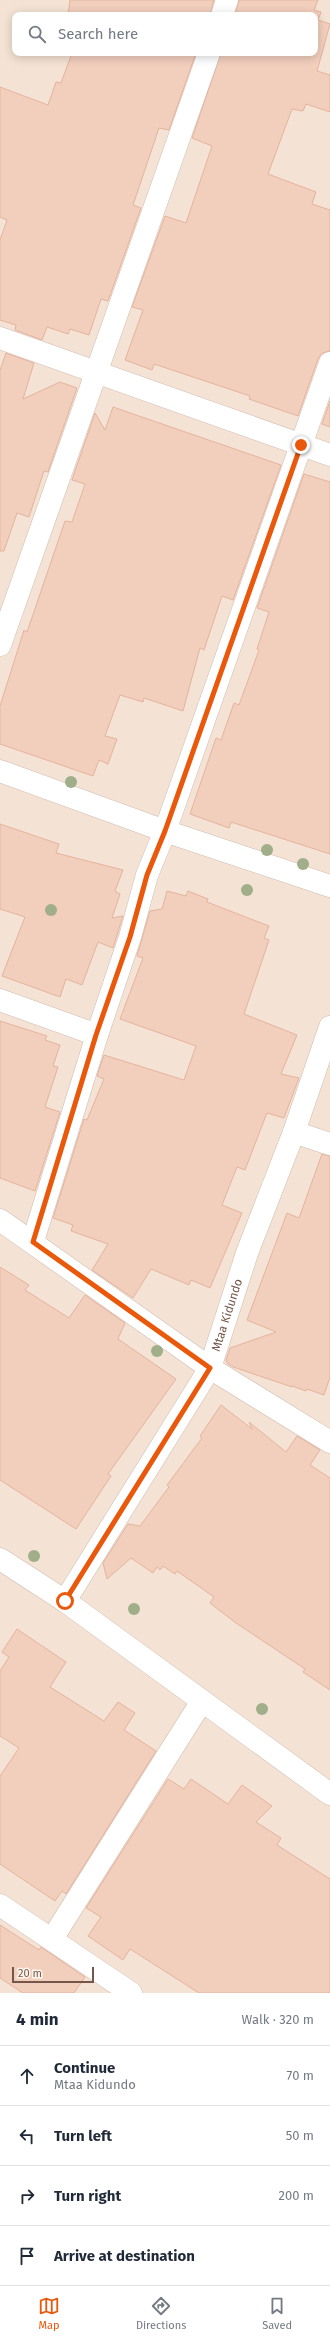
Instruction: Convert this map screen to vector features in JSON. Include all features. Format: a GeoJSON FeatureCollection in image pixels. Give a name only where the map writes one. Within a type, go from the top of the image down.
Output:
{"type":"FeatureCollection","features":[{"type":"Feature","properties":{"kind":"street"},"geometry":{"type":"LineString","coordinates":[[223,12],[227,0]]}},
{"type":"Feature","properties":{"kind":"street"},"geometry":{"type":"LineString","coordinates":[[0,645],[208,56]]}},
{"type":"Feature","properties":{"kind":"street"},"geometry":{"type":"LineString","coordinates":[[0,338],[330,455]]}},
{"type":"Feature","properties":{"kind":"street"},"geometry":{"type":"LineString","coordinates":[[33,1242],[96,1035],[130,937],[147,875],[165,831],[330,363]]}},
{"type":"Feature","properties":{"kind":"street"},"geometry":{"type":"LineString","coordinates":[[0,771],[165,831],[330,886]]}},
{"type":"Feature","properties":{"kind":"street"},"geometry":{"type":"LineString","coordinates":[[0,1000],[96,1035]]}},
{"type":"Feature","properties":{"kind":"street","name":"Mtaa Kidundo"},"geometry":{"type":"LineString","coordinates":[[65,1601],[210,1368],[247,1253],[294,1132],[330,1027]]}},
{"type":"Feature","properties":{"kind":"street"},"geometry":{"type":"LineString","coordinates":[[294,1132],[330,1144]]}},
{"type":"Feature","properties":{"kind":"street"},"geometry":{"type":"LineString","coordinates":[[0,1220],[210,1368],[330,1442]]}},
{"type":"Feature","properties":{"kind":"street"},"geometry":{"type":"LineString","coordinates":[[0,1560],[65,1601],[330,1794]]}},
{"type":"Feature","properties":{"kind":"street"},"geometry":{"type":"LineString","coordinates":[[52,1939],[202,1701]]}},
{"type":"Feature","properties":{"kind":"street"},"geometry":{"type":"LineString","coordinates":[[0,1905],[128,1992]]}},
{"type":"Feature","properties":{"kind":"shaded area"},"geometry":{"type":"Polygon","coordinates":[[[0,0],[330,0],[330,1993],[0,1993],[0,0]]]}},
{"type":"Feature","properties":{"kind":"building"},"geometry":{"type":"Polygon","coordinates":[[[70,0],[214,0],[211,12],[68,12],[70,0]]]}},
{"type":"Feature","properties":{"kind":"building"},"geometry":{"type":"Polygon","coordinates":[[[239,0],[318,0],[314,10],[321,12],[318,20],[318,12],[236,12],[239,0]]]}},
{"type":"Feature","properties":{"kind":"building"},"geometry":{"type":"Polygon","coordinates":[[[318,20],[330,24],[317,71],[330,75],[330,112],[306,104],[303,111],[292,109],[268,174],[316,192],[312,204],[330,210],[330,351],[322,353],[318,359],[298,416],[249,399],[250,396],[154,364],[152,370],[125,360],[143,310],[132,307],[165,216],[186,223],[212,146],[192,138],[220,56],[318,56],[318,20]]]}},
{"type":"Feature","properties":{"kind":"building"},"geometry":{"type":"Polygon","coordinates":[[[71,56],[195,56],[169,130],[159,128],[133,205],[141,208],[108,301],[101,299],[89,335],[70,329],[68,334],[47,327],[42,340],[15,330],[16,325],[0,320],[0,240],[7,220],[0,217],[0,87],[48,105],[56,82],[61,83],[71,56]]]}},
{"type":"Feature","properties":{"kind":"building"},"geometry":{"type":"Polygon","coordinates":[[[6,353],[34,363],[23,399],[60,382],[77,388],[48,472],[44,471],[29,517],[17,513],[4,551],[0,551],[0,370],[6,353]]]}},
{"type":"Feature","properties":{"kind":"building"},"geometry":{"type":"Polygon","coordinates":[[[330,401],[330,427],[322,424],[330,401]]]}},
{"type":"Feature","properties":{"kind":"building"},"geometry":{"type":"Polygon","coordinates":[[[113,407],[281,465],[233,600],[222,596],[204,650],[200,648],[183,711],[144,698],[143,702],[120,695],[105,736],[117,739],[108,764],[99,760],[93,776],[0,744],[0,706],[24,630],[27,632],[65,521],[72,522],[85,484],[72,480],[95,413],[105,430],[113,407]]]}},
{"type":"Feature","properties":{"kind":"building"},"geometry":{"type":"Polygon","coordinates":[[[304,474],[330,482],[330,854],[231,822],[229,828],[190,814],[216,738],[221,740],[234,703],[239,705],[259,650],[257,649],[269,612],[257,608],[304,474]]]}},
{"type":"Feature","properties":{"kind":"building"},"geometry":{"type":"Polygon","coordinates":[[[0,824],[59,844],[56,853],[123,870],[115,891],[120,894],[112,918],[123,916],[113,948],[98,942],[82,985],[66,979],[60,997],[2,976],[25,917],[0,909],[0,824]]]}},
{"type":"Feature","properties":{"kind":"building"},"geometry":{"type":"Polygon","coordinates":[[[167,891],[186,896],[188,891],[208,899],[207,902],[269,926],[264,938],[269,940],[244,1014],[297,1035],[281,1074],[299,1078],[284,1118],[267,1113],[245,1170],[237,1167],[222,1205],[242,1213],[210,1288],[191,1280],[189,1285],[151,1269],[133,1298],[92,1270],[108,1244],[71,1231],[73,1225],[53,1218],[84,1119],[87,1120],[104,1079],[97,1076],[104,1055],[184,1080],[196,1046],[120,1019],[143,958],[137,956],[150,911],[162,909],[167,891]]]}},
{"type":"Feature","properties":{"kind":"building"},"geometry":{"type":"Polygon","coordinates":[[[0,1021],[47,1036],[45,1040],[60,1045],[53,1066],[58,1067],[45,1107],[60,1112],[35,1191],[0,1178],[0,1021]]]}},
{"type":"Feature","properties":{"kind":"building"},"geometry":{"type":"Polygon","coordinates":[[[322,1154],[330,1156],[330,1377],[324,1395],[307,1389],[306,1391],[292,1387],[233,1367],[228,1364],[226,1360],[230,1348],[276,1332],[247,1320],[287,1213],[299,1218],[322,1154]]]}},
{"type":"Feature","properties":{"kind":"building"},"geometry":{"type":"Polygon","coordinates":[[[0,1267],[29,1285],[25,1290],[69,1318],[85,1295],[125,1323],[118,1339],[176,1379],[108,1474],[111,1476],[76,1529],[0,1480],[0,1267]]]}},
{"type":"Feature","properties":{"kind":"building"},"geometry":{"type":"Polygon","coordinates":[[[221,1405],[252,1429],[249,1422],[286,1452],[297,1436],[320,1450],[310,1465],[330,1478],[330,1690],[303,1672],[305,1669],[236,1623],[210,1603],[214,1597],[177,1571],[175,1574],[163,1566],[160,1570],[157,1567],[153,1573],[131,1558],[107,1579],[103,1563],[128,1524],[140,1526],[169,1487],[167,1485],[202,1438],[200,1436],[221,1405]]]}},
{"type":"Feature","properties":{"kind":"building"},"geometry":{"type":"Polygon","coordinates":[[[17,1629],[66,1662],[50,1687],[104,1721],[118,1702],[135,1713],[124,1730],[156,1751],[66,1894],[62,1891],[55,1901],[0,1864],[0,1776],[19,1748],[0,1736],[0,1671],[9,1657],[2,1652],[17,1629]]]}},
{"type":"Feature","properties":{"kind":"building"},"geometry":{"type":"Polygon","coordinates":[[[168,1779],[184,1789],[191,1779],[228,1804],[242,1785],[272,1806],[256,1822],[281,1838],[277,1845],[330,1879],[330,1993],[199,1993],[130,1949],[123,1960],[88,1936],[101,1917],[86,1908],[168,1779]]]}},
{"type":"Feature","properties":{"kind":"building"},"geometry":{"type":"Polygon","coordinates":[[[0,1925],[39,1950],[41,1947],[85,1977],[74,1993],[23,1993],[0,1978],[0,1925]]]}},
{"type":"Feature","properties":{"kind":"route"},"geometry":{"type":"LineString","coordinates":[[65,1601],[210,1368],[33,1242],[96,1035],[130,937],[147,875],[165,831],[301,445]]}}]}
